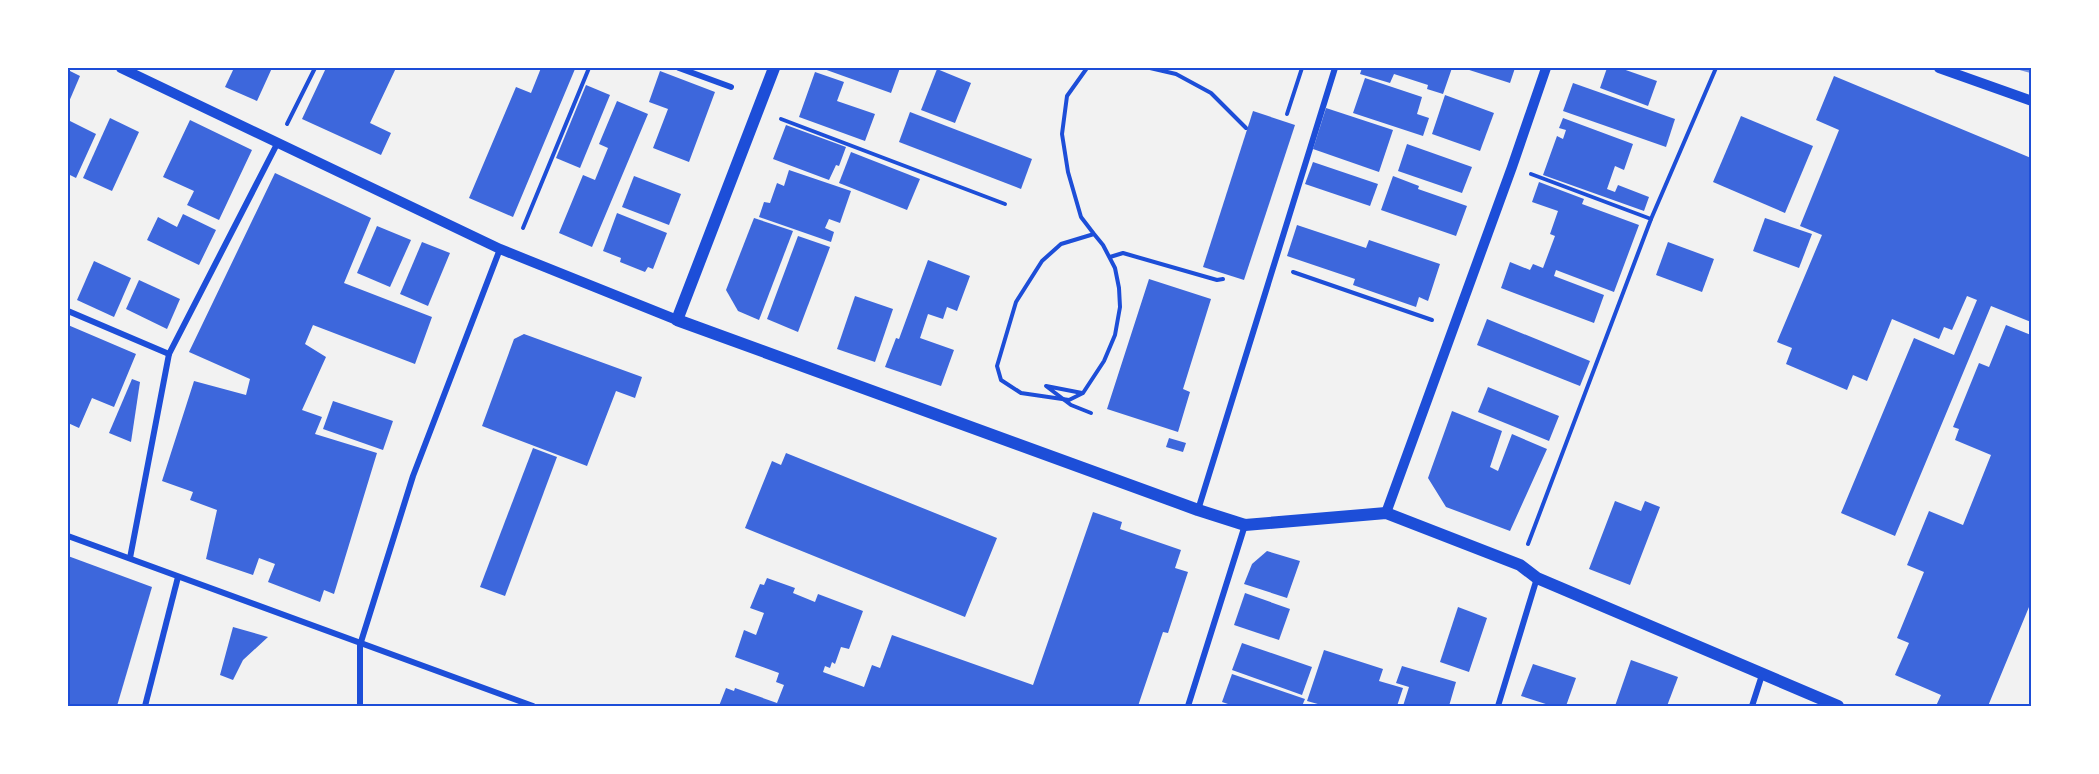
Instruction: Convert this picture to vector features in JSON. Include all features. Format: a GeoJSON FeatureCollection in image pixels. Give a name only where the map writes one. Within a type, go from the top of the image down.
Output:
{"type":"FeatureCollection","features":[{"type":"Feature","properties":{"kind":"main road"},"geometry":{"type":"LineString","coordinates":[[774,68],[677,320],[1198,510],[1245,525],[1386,513],[1520,565],[1537,578],[1838,706]]}},
{"type":"Feature","properties":{"kind":"street"},"geometry":{"type":"LineString","coordinates":[[120,68],[500,249],[677,320]]}},
{"type":"Feature","properties":{"kind":"street"},"geometry":{"type":"LineString","coordinates":[[679,68],[731,87]]}},
{"type":"Feature","properties":{"kind":"street"},"geometry":{"type":"LineString","coordinates":[[1198,510],[1335,68]]}},
{"type":"Feature","properties":{"kind":"street"},"geometry":{"type":"LineString","coordinates":[[1386,513],[1546,68]]}},
{"type":"Feature","properties":{"kind":"street"},"geometry":{"type":"LineString","coordinates":[[1939,68],[2031,101]]}},
{"type":"Feature","properties":{"kind":"street"},"geometry":{"type":"LineString","coordinates":[[130,558],[169,354],[278,144]]}},
{"type":"Feature","properties":{"kind":"street"},"geometry":{"type":"LineString","coordinates":[[360,706],[360,645],[413,476],[500,249]]}},
{"type":"Feature","properties":{"kind":"street"},"geometry":{"type":"LineString","coordinates":[[68,311],[169,354]]}},
{"type":"Feature","properties":{"kind":"street"},"geometry":{"type":"LineString","coordinates":[[1188,706],[1245,525]]}},
{"type":"Feature","properties":{"kind":"street"},"geometry":{"type":"LineString","coordinates":[[68,536],[360,645],[533,706]]}},
{"type":"Feature","properties":{"kind":"street"},"geometry":{"type":"LineString","coordinates":[[145,706],[178,577]]}},
{"type":"Feature","properties":{"kind":"street"},"geometry":{"type":"LineString","coordinates":[[1498,706],[1537,578]]}},
{"type":"Feature","properties":{"kind":"street"},"geometry":{"type":"LineString","coordinates":[[1752,706],[1762,675]]}},
{"type":"Feature","properties":{"kind":"path"},"geometry":{"type":"LineString","coordinates":[[278,144],[315,68]]}},
{"type":"Feature","properties":{"kind":"path"},"geometry":{"type":"LineString","coordinates":[[523,228],[589,68]]}},
{"type":"Feature","properties":{"kind":"path"},"geometry":{"type":"LineString","coordinates":[[1087,68],[1067,96],[1062,134],[1068,172],[1081,217],[1094,234],[1110,257],[1115,268],[1120,307],[1115,335],[1104,361],[1083,393],[1069,400],[1021,393],[1001,380],[997,366],[1016,302],[1042,261],[1061,244],[1094,234]]}},
{"type":"Feature","properties":{"kind":"path"},"geometry":{"type":"LineString","coordinates":[[1150,68],[1176,75],[1211,93],[1246,128]]}},
{"type":"Feature","properties":{"kind":"path"},"geometry":{"type":"LineString","coordinates":[[1287,114],[1302,68]]}},
{"type":"Feature","properties":{"kind":"path"},"geometry":{"type":"LineString","coordinates":[[1520,565],[1651,219],[1716,68]]}},
{"type":"Feature","properties":{"kind":"path"},"geometry":{"type":"LineString","coordinates":[[781,119],[1005,204]]}},
{"type":"Feature","properties":{"kind":"path"},"geometry":{"type":"LineString","coordinates":[[1512,166],[1651,219]]}},
{"type":"Feature","properties":{"kind":"path"},"geometry":{"type":"LineString","coordinates":[[1110,257],[1123,253],[1217,280],[1223,279]]}},
{"type":"Feature","properties":{"kind":"path"},"geometry":{"type":"LineString","coordinates":[[1273,264],[1432,320]]}},
{"type":"Feature","properties":{"kind":"path"},"geometry":{"type":"LineString","coordinates":[[1083,393],[1046,386],[1071,405],[1091,413]]}},
{"type":"Feature","properties":{"kind":"building"},"geometry":{"type":"Polygon","coordinates":[[[234,68],[272,68],[257,101],[225,87],[234,68]]]}},
{"type":"Feature","properties":{"kind":"building"},"geometry":{"type":"Polygon","coordinates":[[[326,68],[396,68],[370,123],[391,133],[381,155],[302,119],[326,68]]]}},
{"type":"Feature","properties":{"kind":"building"},"geometry":{"type":"Polygon","coordinates":[[[541,68],[575,69],[513,217],[469,198],[516,87],[531,93],[541,68]]]}},
{"type":"Feature","properties":{"kind":"building"},"geometry":{"type":"Polygon","coordinates":[[[821,68],[900,68],[891,93],[821,68]]]}},
{"type":"Feature","properties":{"kind":"building"},"geometry":{"type":"Polygon","coordinates":[[[1362,68],[1452,68],[1443,94],[1427,89],[1428,85],[1394,74],[1390,83],[1360,74],[1362,68]]]}},
{"type":"Feature","properties":{"kind":"building"},"geometry":{"type":"Polygon","coordinates":[[[1463,68],[1515,68],[1510,83],[1463,68]]]}},
{"type":"Feature","properties":{"kind":"building"},"geometry":{"type":"Polygon","coordinates":[[[1607,68],[1620,68],[1657,81],[1648,106],[1600,88],[1607,68]]]}},
{"type":"Feature","properties":{"kind":"building"},"geometry":{"type":"Polygon","coordinates":[[[937,69],[971,83],[955,123],[921,110],[937,69]]]}},
{"type":"Feature","properties":{"kind":"building"},"geometry":{"type":"Polygon","coordinates":[[[68,70],[80,76],[68,104],[68,70]]]}},
{"type":"Feature","properties":{"kind":"building"},"geometry":{"type":"Polygon","coordinates":[[[660,71],[715,92],[689,162],[653,148],[668,109],[649,102],[660,71]]]}},
{"type":"Feature","properties":{"kind":"building"},"geometry":{"type":"Polygon","coordinates":[[[815,72],[844,82],[837,101],[875,114],[865,141],[799,117],[815,72]]]}},
{"type":"Feature","properties":{"kind":"building"},"geometry":{"type":"Polygon","coordinates":[[[1834,76],[2031,158],[2031,322],[1991,306],[1895,536],[1841,513],[1914,338],[1954,355],[1977,300],[1967,296],[1952,330],[1944,327],[1939,339],[1892,319],[1867,381],[1853,375],[1847,390],[1786,364],[1792,348],[1777,342],[1822,235],[1800,226],[1839,130],[1816,120],[1834,76]]]}},
{"type":"Feature","properties":{"kind":"building"},"geometry":{"type":"Polygon","coordinates":[[[1365,78],[1422,97],[1417,114],[1429,118],[1423,136],[1353,113],[1365,78]]]}},
{"type":"Feature","properties":{"kind":"building"},"geometry":{"type":"Polygon","coordinates":[[[1573,83],[1675,119],[1666,147],[1563,111],[1573,83]]]}},
{"type":"Feature","properties":{"kind":"building"},"geometry":{"type":"Polygon","coordinates":[[[586,85],[610,95],[580,168],[556,158],[586,85]]]}},
{"type":"Feature","properties":{"kind":"building"},"geometry":{"type":"Polygon","coordinates":[[[1445,95],[1494,113],[1480,151],[1432,134],[1445,95]]]}},
{"type":"Feature","properties":{"kind":"building"},"geometry":{"type":"Polygon","coordinates":[[[617,101],[648,114],[592,247],[559,233],[583,175],[595,180],[608,148],[599,144],[617,101]]]}},
{"type":"Feature","properties":{"kind":"building"},"geometry":{"type":"Polygon","coordinates":[[[1326,108],[1393,130],[1379,172],[1313,149],[1326,108]]]}},
{"type":"Feature","properties":{"kind":"building"},"geometry":{"type":"Polygon","coordinates":[[[1253,111],[1295,125],[1244,280],[1203,267],[1253,111]]]}},
{"type":"Feature","properties":{"kind":"building"},"geometry":{"type":"Polygon","coordinates":[[[910,112],[1032,159],[1021,189],[899,142],[910,112]]]}},
{"type":"Feature","properties":{"kind":"building"},"geometry":{"type":"Polygon","coordinates":[[[1741,116],[1813,146],[1785,213],[1713,182],[1741,116]]]}},
{"type":"Feature","properties":{"kind":"building"},"geometry":{"type":"Polygon","coordinates":[[[110,118],[139,132],[112,191],[83,178],[110,118]]]}},
{"type":"Feature","properties":{"kind":"building"},"geometry":{"type":"Polygon","coordinates":[[[1563,118],[1633,144],[1624,170],[1615,166],[1607,189],[1615,192],[1618,185],[1649,197],[1644,211],[1543,175],[1557,136],[1563,139],[1566,130],[1559,128],[1563,118]]]}},
{"type":"Feature","properties":{"kind":"building"},"geometry":{"type":"Polygon","coordinates":[[[68,120],[96,134],[76,178],[68,174],[68,120]]]}},
{"type":"Feature","properties":{"kind":"building"},"geometry":{"type":"Polygon","coordinates":[[[190,120],[252,150],[219,220],[187,205],[194,191],[163,177],[190,120]]]}},
{"type":"Feature","properties":{"kind":"building"},"geometry":{"type":"Polygon","coordinates":[[[786,125],[846,147],[839,166],[836,165],[829,180],[773,159],[786,125]]]}},
{"type":"Feature","properties":{"kind":"building"},"geometry":{"type":"Polygon","coordinates":[[[1407,144],[1472,167],[1462,193],[1398,171],[1407,144]]]}},
{"type":"Feature","properties":{"kind":"building"},"geometry":{"type":"Polygon","coordinates":[[[851,152],[920,179],[907,210],[839,183],[851,152]]]}},
{"type":"Feature","properties":{"kind":"building"},"geometry":{"type":"Polygon","coordinates":[[[1313,162],[1378,184],[1370,206],[1305,184],[1313,162]]]}},
{"type":"Feature","properties":{"kind":"building"},"geometry":{"type":"Polygon","coordinates":[[[789,170],[851,191],[840,223],[829,219],[825,228],[834,232],[831,242],[759,217],[764,202],[770,203],[777,183],[784,186],[789,170]]]}},
{"type":"Feature","properties":{"kind":"building"},"geometry":{"type":"Polygon","coordinates":[[[275,173],[371,218],[344,283],[432,317],[415,364],[313,325],[305,344],[326,357],[302,410],[322,417],[315,434],[377,453],[334,594],[324,590],[320,602],[268,582],[275,564],[259,558],[253,575],[206,559],[217,510],[190,500],[193,492],[162,481],[194,381],[246,395],[250,379],[189,352],[275,173]]]}},
{"type":"Feature","properties":{"kind":"building"},"geometry":{"type":"Polygon","coordinates":[[[634,176],[681,194],[669,225],[622,207],[634,176]]]}},
{"type":"Feature","properties":{"kind":"building"},"geometry":{"type":"Polygon","coordinates":[[[1393,176],[1419,186],[1418,189],[1467,206],[1456,236],[1381,210],[1393,176]]]}},
{"type":"Feature","properties":{"kind":"building"},"geometry":{"type":"Polygon","coordinates":[[[1539,182],[1584,199],[1582,204],[1639,225],[1614,292],[1556,270],[1554,276],[1604,295],[1594,323],[1501,288],[1510,262],[1530,270],[1533,264],[1543,268],[1555,236],[1550,234],[1558,211],[1532,202],[1539,182]]]}},
{"type":"Feature","properties":{"kind":"building"},"geometry":{"type":"Polygon","coordinates":[[[617,213],[667,233],[653,269],[648,267],[645,272],[620,262],[621,258],[603,251],[617,213]]]}},
{"type":"Feature","properties":{"kind":"building"},"geometry":{"type":"Polygon","coordinates":[[[183,214],[216,230],[199,265],[147,240],[158,217],[177,227],[183,214]]]}},
{"type":"Feature","properties":{"kind":"building"},"geometry":{"type":"Polygon","coordinates":[[[754,218],[793,231],[759,320],[738,311],[726,290],[754,218]]]}},
{"type":"Feature","properties":{"kind":"building"},"geometry":{"type":"Polygon","coordinates":[[[1765,218],[1812,234],[1799,268],[1753,251],[1765,218]]]}},
{"type":"Feature","properties":{"kind":"building"},"geometry":{"type":"Polygon","coordinates":[[[1297,225],[1366,248],[1369,240],[1440,264],[1428,301],[1419,297],[1416,307],[1353,285],[1355,279],[1287,256],[1297,225]]]}},
{"type":"Feature","properties":{"kind":"building"},"geometry":{"type":"Polygon","coordinates":[[[377,226],[411,240],[390,287],[357,273],[377,226]]]}},
{"type":"Feature","properties":{"kind":"building"},"geometry":{"type":"Polygon","coordinates":[[[798,236],[830,247],[798,332],[767,319],[798,236]]]}},
{"type":"Feature","properties":{"kind":"building"},"geometry":{"type":"Polygon","coordinates":[[[422,242],[450,253],[428,306],[400,294],[422,242]]]}},
{"type":"Feature","properties":{"kind":"building"},"geometry":{"type":"Polygon","coordinates":[[[1668,242],[1714,259],[1702,292],[1656,275],[1668,242]]]}},
{"type":"Feature","properties":{"kind":"building"},"geometry":{"type":"Polygon","coordinates":[[[928,260],[970,276],[957,311],[947,307],[943,319],[928,314],[920,338],[954,350],[941,386],[885,367],[896,338],[899,339],[928,260]]]}},
{"type":"Feature","properties":{"kind":"building"},"geometry":{"type":"Polygon","coordinates":[[[94,261],[131,278],[114,317],[77,300],[94,261]]]}},
{"type":"Feature","properties":{"kind":"building"},"geometry":{"type":"Polygon","coordinates":[[[1149,279],[1211,299],[1183,389],[1190,392],[1178,432],[1107,409],[1149,279]]]}},
{"type":"Feature","properties":{"kind":"building"},"geometry":{"type":"Polygon","coordinates":[[[139,280],[180,299],[167,329],[126,309],[139,280]]]}},
{"type":"Feature","properties":{"kind":"building"},"geometry":{"type":"Polygon","coordinates":[[[855,296],[893,309],[875,362],[837,349],[855,296]]]}},
{"type":"Feature","properties":{"kind":"building"},"geometry":{"type":"Polygon","coordinates":[[[1487,319],[1590,361],[1580,386],[1477,345],[1487,319]]]}},
{"type":"Feature","properties":{"kind":"building"},"geometry":{"type":"Polygon","coordinates":[[[68,325],[136,354],[114,407],[92,398],[79,428],[68,423],[68,325]]]}},
{"type":"Feature","properties":{"kind":"building"},"geometry":{"type":"Polygon","coordinates":[[[2006,325],[2031,335],[2031,608],[2029,607],[1988,706],[1936,706],[1941,695],[1895,675],[1909,643],[1897,638],[1924,572],[1907,565],[1929,511],[1963,525],[1991,455],[1955,440],[1959,429],[1953,427],[1979,363],[1989,367],[2006,325]]]}},
{"type":"Feature","properties":{"kind":"building"},"geometry":{"type":"Polygon","coordinates":[[[524,334],[642,377],[635,398],[616,391],[587,466],[482,426],[514,339],[524,334]]]}},
{"type":"Feature","properties":{"kind":"building"},"geometry":{"type":"Polygon","coordinates":[[[132,379],[140,382],[131,442],[109,433],[132,379]]]}},
{"type":"Feature","properties":{"kind":"building"},"geometry":{"type":"Polygon","coordinates":[[[1488,387],[1559,416],[1549,441],[1478,412],[1488,387]]]}},
{"type":"Feature","properties":{"kind":"building"},"geometry":{"type":"Polygon","coordinates":[[[333,401],[393,421],[383,450],[323,429],[333,401]]]}},
{"type":"Feature","properties":{"kind":"building"},"geometry":{"type":"Polygon","coordinates":[[[1452,411],[1502,431],[1490,467],[1498,471],[1512,434],[1547,449],[1510,531],[1446,507],[1428,478],[1452,411]]]}},
{"type":"Feature","properties":{"kind":"building"},"geometry":{"type":"Polygon","coordinates":[[[1169,438],[1186,443],[1183,452],[1166,447],[1169,438]]]}},
{"type":"Feature","properties":{"kind":"building"},"geometry":{"type":"Polygon","coordinates":[[[533,448],[557,457],[505,596],[480,587],[533,448]]]}},
{"type":"Feature","properties":{"kind":"building"},"geometry":{"type":"Polygon","coordinates":[[[786,453],[997,538],[965,617],[745,528],[772,461],[781,465],[786,453]]]}},
{"type":"Feature","properties":{"kind":"building"},"geometry":{"type":"Polygon","coordinates":[[[1615,501],[1641,511],[1645,501],[1660,507],[1630,585],[1589,569],[1615,501]]]}},
{"type":"Feature","properties":{"kind":"building"},"geometry":{"type":"Polygon","coordinates":[[[1093,512],[1122,522],[1120,529],[1181,550],[1175,568],[1188,572],[1168,633],[1163,632],[1138,706],[719,706],[726,688],[734,691],[735,688],[777,703],[784,685],[776,682],[779,673],[735,657],[744,630],[756,635],[764,613],[750,608],[760,584],[764,585],[767,578],[795,588],[793,593],[815,602],[818,594],[863,611],[849,649],[841,647],[835,664],[832,662],[830,668],[825,666],[823,672],[864,687],[872,665],[880,668],[892,635],[1033,685],[1093,512]]]}},
{"type":"Feature","properties":{"kind":"building"},"geometry":{"type":"Polygon","coordinates":[[[1267,551],[1300,561],[1287,598],[1244,584],[1252,564],[1267,551]]]}},
{"type":"Feature","properties":{"kind":"building"},"geometry":{"type":"Polygon","coordinates":[[[68,556],[152,587],[117,706],[68,706],[68,556]]]}},
{"type":"Feature","properties":{"kind":"building"},"geometry":{"type":"Polygon","coordinates":[[[1245,593],[1290,609],[1279,640],[1234,625],[1245,593]]]}},
{"type":"Feature","properties":{"kind":"building"},"geometry":{"type":"Polygon","coordinates":[[[1458,607],[1487,618],[1469,672],[1440,662],[1458,607]]]}},
{"type":"Feature","properties":{"kind":"building"},"geometry":{"type":"Polygon","coordinates":[[[233,627],[268,637],[243,660],[233,680],[220,675],[233,627]]]}},
{"type":"Feature","properties":{"kind":"building"},"geometry":{"type":"Polygon","coordinates":[[[1242,643],[1312,667],[1302,695],[1232,670],[1242,643]]]}},
{"type":"Feature","properties":{"kind":"building"},"geometry":{"type":"Polygon","coordinates":[[[1324,650],[1383,669],[1379,681],[1403,688],[1397,706],[1325,706],[1307,701],[1324,650]]]}},
{"type":"Feature","properties":{"kind":"building"},"geometry":{"type":"Polygon","coordinates":[[[1631,660],[1678,677],[1667,706],[1615,706],[1631,660]]]}},
{"type":"Feature","properties":{"kind":"building"},"geometry":{"type":"Polygon","coordinates":[[[1533,664],[1576,678],[1566,706],[1552,706],[1521,696],[1533,664]]]}},
{"type":"Feature","properties":{"kind":"building"},"geometry":{"type":"Polygon","coordinates":[[[1402,666],[1456,682],[1449,706],[1403,706],[1409,687],[1396,683],[1402,666]]]}},
{"type":"Feature","properties":{"kind":"building"},"geometry":{"type":"Polygon","coordinates":[[[1232,674],[1305,699],[1302,706],[1234,706],[1222,702],[1232,674]]]}},
{"type":"Feature","properties":{"kind":"railway"},"geometry":{"type":"LineString","coordinates":[[2021,68],[2032,71]]}}]}
